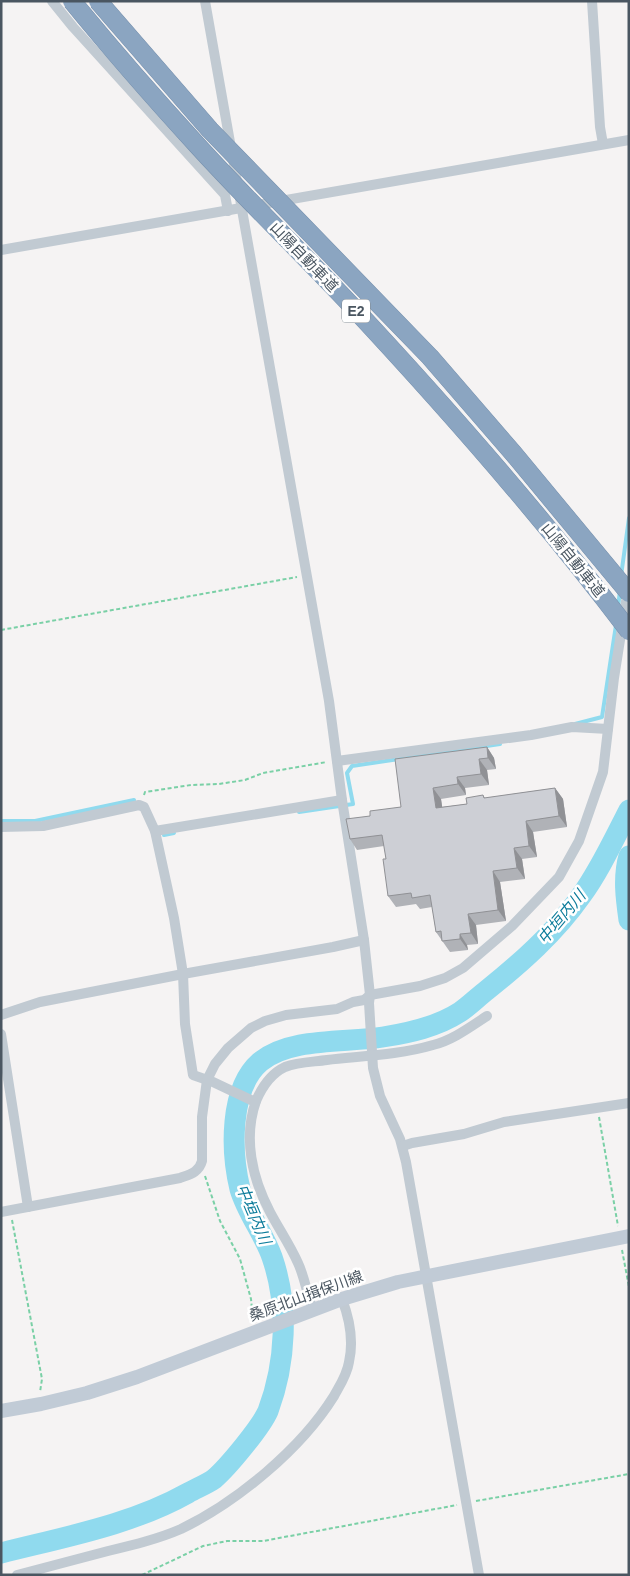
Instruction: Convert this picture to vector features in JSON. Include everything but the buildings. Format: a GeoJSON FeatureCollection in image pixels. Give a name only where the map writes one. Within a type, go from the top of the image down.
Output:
{"type":"FeatureCollection","features":[{"type":"Feature","properties":{"kind":"highway","name":"山陽自動車道"},"geometry":{"type":"LineString","coordinates":[[72,1],[123,63],[197,146],[349,304],[498,468],[566,550],[629,631]]}},
{"type":"Feature","properties":{"kind":"highway","name":"山陽自動車道"},"geometry":{"type":"LineString","coordinates":[[98,1],[210,130],[430,357],[514,453],[629,592]]}},
{"type":"Feature","properties":{"kind":"main road","name":"桑原北山揖保川線"},"geometry":{"type":"LineString","coordinates":[[1,1411],[88,1393],[137,1377],[342,1299],[398,1282],[624,1237]]}},
{"type":"Feature","properties":{"kind":"street"},"geometry":{"type":"LineString","coordinates":[[52,1],[72,27],[225,194],[228,211]]}},
{"type":"Feature","properties":{"kind":"street"},"geometry":{"type":"LineString","coordinates":[[205,1],[330,701],[342,800],[364,940],[373,1068],[380,1096],[402,1146],[479,1575]]}},
{"type":"Feature","properties":{"kind":"street"},"geometry":{"type":"LineString","coordinates":[[592,1],[600,127],[603,144]]}},
{"type":"Feature","properties":{"kind":"street"},"geometry":{"type":"LineString","coordinates":[[1,250],[629,140]]}},
{"type":"Feature","properties":{"kind":"street"},"geometry":{"type":"LineString","coordinates":[[216,184],[236,170]]}},
{"type":"Feature","properties":{"kind":"street"},"geometry":{"type":"LineString","coordinates":[[6,1211],[180,1178],[194,1173],[200,1168],[202,1161],[202,1117],[215,1064],[251,1028],[265,1021],[286,1015],[337,1009],[353,1002],[445,978],[463,968],[512,926],[559,877],[579,841],[595,797],[603,772],[614,678],[629,586]]}},
{"type":"Feature","properties":{"kind":"street"},"geometry":{"type":"LineString","coordinates":[[337,761],[530,735],[572,727],[608,729]]}},
{"type":"Feature","properties":{"kind":"street"},"geometry":{"type":"LineString","coordinates":[[155,831],[342,800]]}},
{"type":"Feature","properties":{"kind":"street"},"geometry":{"type":"LineString","coordinates":[[1,827],[43,826],[133,806],[139,805],[144,807],[155,831],[174,918],[183,974],[185,1024],[193,1075],[253,1101]]}},
{"type":"Feature","properties":{"kind":"street"},"geometry":{"type":"LineString","coordinates":[[1,1015],[40,1002],[364,940]]}},
{"type":"Feature","properties":{"kind":"street"},"geometry":{"type":"LineString","coordinates":[[309,1312],[299,1264],[258,1187],[249,1135],[253,1101],[273,1075],[285,1067],[372,1053],[414,1050],[447,1041],[487,1016]]}},
{"type":"Feature","properties":{"kind":"street"},"geometry":{"type":"LineString","coordinates":[[1,1034],[28,1207]]}},
{"type":"Feature","properties":{"kind":"street"},"geometry":{"type":"LineString","coordinates":[[402,1146],[464,1134],[504,1122],[629,1103]]}},
{"type":"Feature","properties":{"kind":"street"},"geometry":{"type":"LineString","coordinates":[[17,1575],[151,1540],[180,1529],[209,1514],[249,1486],[279,1461],[301,1440],[327,1406],[344,1378],[352,1342],[349,1318],[342,1299]]}},
{"type":"Feature","properties":{"kind":"path"},"geometry":{"type":"LineString","coordinates":[[1,630],[307,576]]}},
{"type":"Feature","properties":{"kind":"path"},"geometry":{"type":"LineString","coordinates":[[144,807],[145,792],[244,780],[263,773],[337,761]]}},
{"type":"Feature","properties":{"kind":"path"},"geometry":{"type":"LineString","coordinates":[[597,1108],[624,1237],[629,1287]]}},
{"type":"Feature","properties":{"kind":"path"},"geometry":{"type":"LineString","coordinates":[[200,1168],[204,1173],[220,1220],[240,1259],[251,1299],[257,1331]]}},
{"type":"Feature","properties":{"kind":"path"},"geometry":{"type":"LineString","coordinates":[[6,1211],[42,1378],[41,1404]]}},
{"type":"Feature","properties":{"kind":"path"},"geometry":{"type":"LineString","coordinates":[[142,1575],[213,1543],[263,1541],[629,1474]]}},
{"type":"Feature","properties":{"kind":"waterway"},"geometry":{"type":"LineString","coordinates":[[621,576],[629,518]]}},
{"type":"Feature","properties":{"kind":"waterway"},"geometry":{"type":"LineString","coordinates":[[618,608],[620,590]]}},
{"type":"Feature","properties":{"kind":"waterway"},"geometry":{"type":"LineString","coordinates":[[575,724],[602,717],[616,625]]}},
{"type":"Feature","properties":{"kind":"waterway"},"geometry":{"type":"LineString","coordinates":[[299,812],[353,804],[347,773],[352,766],[500,744]]}},
{"type":"Feature","properties":{"kind":"waterway"},"geometry":{"type":"LineString","coordinates":[[1,821],[35,821],[134,800]]}},
{"type":"Feature","properties":{"kind":"waterway","name":"中垣内川"},"geometry":{"type":"LineString","coordinates":[[1,1553],[97,1529],[144,1514],[205,1484],[214,1479],[235,1456],[259,1427],[268,1411],[279,1374],[282,1354],[283,1315],[281,1295],[272,1257],[240,1189],[234,1140],[238,1104],[243,1088],[250,1074],[260,1062],[272,1054],[302,1045],[403,1034],[423,1029],[460,1012],[525,958],[571,910],[594,876],[629,810]]}},
{"type":"Feature","properties":{"kind":"waterway"},"geometry":{"type":"LineString","coordinates":[[164,835],[174,833]]}},
{"type":"Feature","properties":{"kind":"waterway"},"geometry":{"type":"LineString","coordinates":[[629,856],[626,880],[629,920]]}}]}
